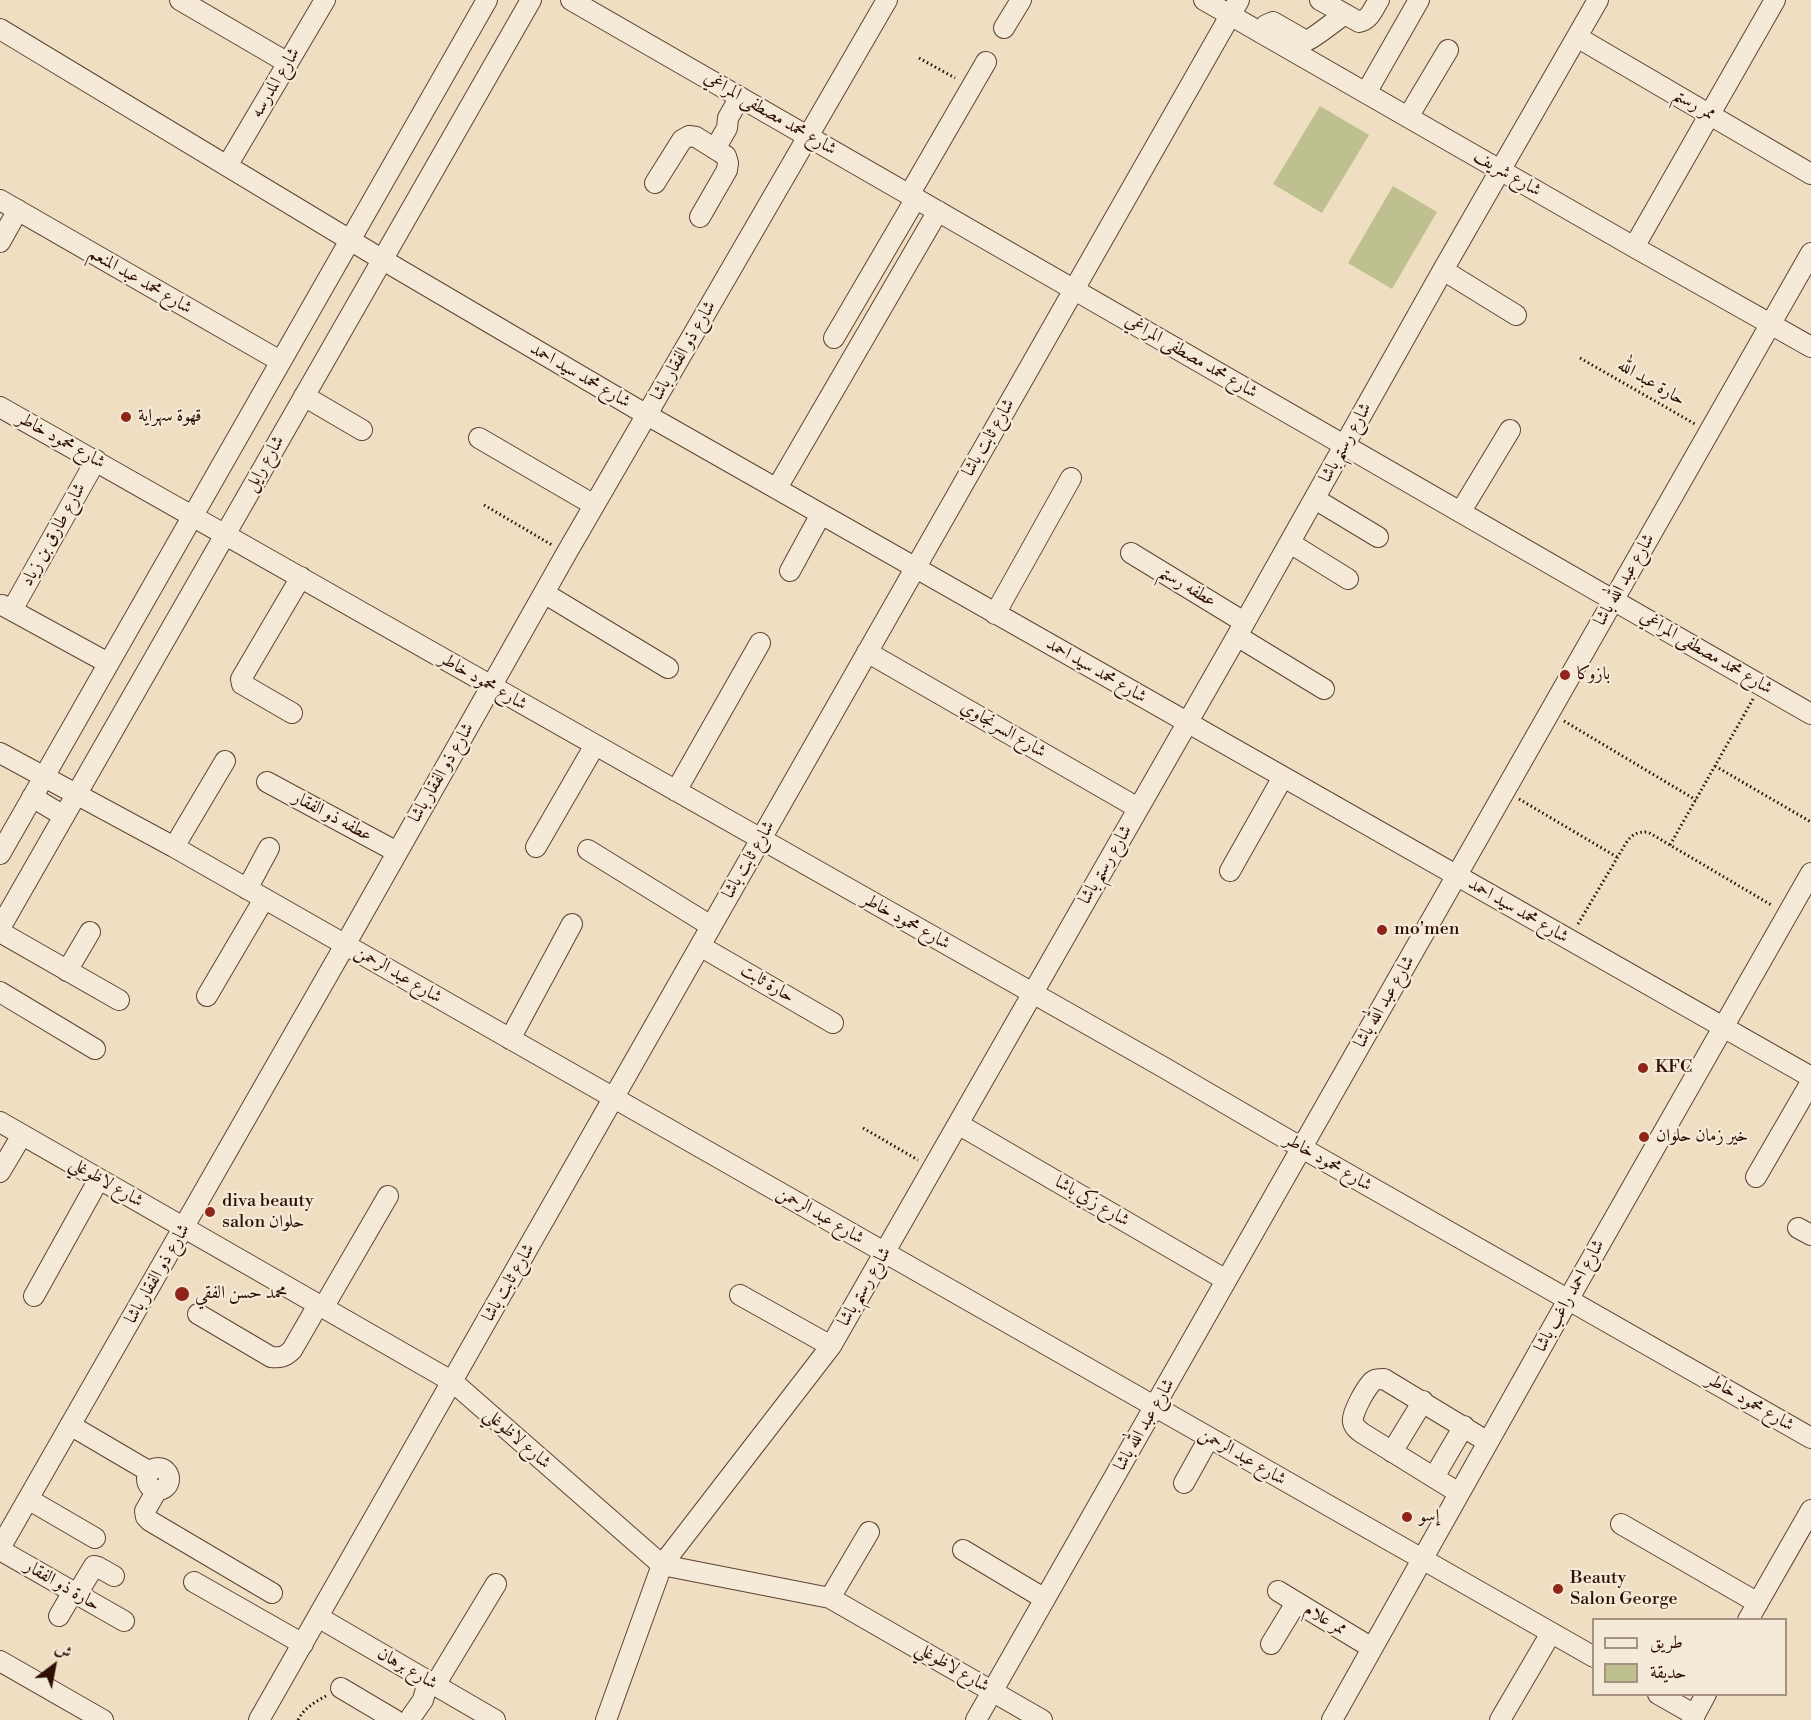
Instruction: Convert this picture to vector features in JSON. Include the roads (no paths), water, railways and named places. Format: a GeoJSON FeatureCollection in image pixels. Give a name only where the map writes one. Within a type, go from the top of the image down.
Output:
{"type":"FeatureCollection","features":[{"type":"Feature","properties":{"kind":"street"},"geometry":{"type":"LineString","coordinates":[[180,0],[288,63]]}},
{"type":"Feature","properties":{"kind":"street","name":"شارع المدرسه"},"geometry":{"type":"LineString","coordinates":[[227,166],[325,0]]}},
{"type":"Feature","properties":{"kind":"street","name":"شارع رايل"},"geometry":{"type":"LineString","coordinates":[[0,930],[531,0]]}},
{"type":"Feature","properties":{"kind":"street","name":"شارع محمد مصطفى المراغي"},"geometry":{"type":"LineString","coordinates":[[571,0],[1811,714]]}},
{"type":"Feature","properties":{"kind":"street","name":"شارع ذو الفقار باشا"},"geometry":{"type":"LineString","coordinates":[[0,1549],[6,1522],[28,1499],[566,554],[887,0]]}},
{"type":"Feature","properties":{"kind":"street"},"geometry":{"type":"LineString","coordinates":[[1004,28],[1021,0]]}},
{"type":"Feature","properties":{"kind":"street","name":"شارع شريف"},"geometry":{"type":"LineString","coordinates":[[1204,0],[1235,7],[1262,33],[1811,347]]}},
{"type":"Feature","properties":{"kind":"street"},"geometry":{"type":"LineString","coordinates":[[1314,0],[1317,33]]}},
{"type":"Feature","properties":{"kind":"street"},"geometry":{"type":"LineString","coordinates":[[1320,0],[1359,22],[1369,17],[1379,0]]}},
{"type":"Feature","properties":{"kind":"street"},"geometry":{"type":"LineString","coordinates":[[1366,93],[1419,0]]}},
{"type":"Feature","properties":{"kind":"street","name":"شارع رستم باشا"},"geometry":{"type":"LineString","coordinates":[[606,1720],[662,1565],[831,1346],[1598,0]]}},
{"type":"Feature","properties":{"kind":"street"},"geometry":{"type":"LineString","coordinates":[[1634,247],[1774,0]]}},
{"type":"Feature","properties":{"kind":"street","name":"شارع رايل"},"geometry":{"type":"LineString","coordinates":[[0,854],[484,1]]}},
{"type":"Feature","properties":{"kind":"street","name":"شارع ثابت باشا"},"geometry":{"type":"LineString","coordinates":[[259,1720],[1235,7]]}},
{"type":"Feature","properties":{"kind":"street"},"geometry":{"type":"LineString","coordinates":[[1262,33],[1266,25],[1273,22],[1306,41],[1345,14]]}},
{"type":"Feature","properties":{"kind":"street","name":"شارع محمد سيد احمد"},"geometry":{"type":"LineString","coordinates":[[0,29],[383,260],[647,415],[1811,1077]]}},
{"type":"Feature","properties":{"kind":"street","name":"ممر رستم"},"geometry":{"type":"LineString","coordinates":[[1577,37],[1811,174]]}},
{"type":"Feature","properties":{"kind":"street"},"geometry":{"type":"LineString","coordinates":[[1408,117],[1448,50]]}},
{"type":"Feature","properties":{"kind":"street"},"geometry":{"type":"LineString","coordinates":[[834,338],[986,62]]}},
{"type":"Feature","properties":{"kind":"street"},"geometry":{"type":"LineString","coordinates":[[711,147],[720,124],[727,120],[740,97]]}},
{"type":"Feature","properties":{"kind":"street"},"geometry":{"type":"LineString","coordinates":[[656,183],[682,140],[689,136],[696,137],[726,156],[727,170],[700,217]]}},
{"type":"Feature","properties":{"kind":"street","name":"شارع محمد عبد المنعم"},"geometry":{"type":"LineString","coordinates":[[0,200],[280,361]]}},
{"type":"Feature","properties":{"kind":"street"},"geometry":{"type":"LineString","coordinates":[[0,242],[18,210]]}},
{"type":"Feature","properties":{"kind":"street"},"geometry":{"type":"LineString","coordinates":[[777,488],[938,211]]}},
{"type":"Feature","properties":{"kind":"street","name":"شارع عبد الله باشا"},"geometry":{"type":"LineString","coordinates":[[976,1720],[1811,253]]}},
{"type":"Feature","properties":{"kind":"street"},"geometry":{"type":"LineString","coordinates":[[1443,270],[1516,315]]}},
{"type":"Feature","properties":{"kind":"street"},"geometry":{"type":"LineString","coordinates":[[304,396],[362,429]]}},
{"type":"Feature","properties":{"kind":"street","name":"شارع محمود خاطر"},"geometry":{"type":"LineString","coordinates":[[0,407],[1033,993],[1811,1438]]}},
{"type":"Feature","properties":{"kind":"street"},"geometry":{"type":"LineString","coordinates":[[1461,511],[1510,430]]}},
{"type":"Feature","properties":{"kind":"street"},"geometry":{"type":"LineString","coordinates":[[479,438],[594,506]]}},
{"type":"Feature","properties":{"kind":"street","name":"شارع طارق بن زياد"},"geometry":{"type":"LineString","coordinates":[[96,460],[6,607],[108,663]]}},
{"type":"Feature","properties":{"kind":"street"},"geometry":{"type":"LineString","coordinates":[[995,614],[1071,478]]}},
{"type":"Feature","properties":{"kind":"street"},"geometry":{"type":"LineString","coordinates":[[1315,499],[1378,537]]}},
{"type":"Feature","properties":{"kind":"street"},"geometry":{"type":"LineString","coordinates":[[790,571],[821,514]]}},
{"type":"Feature","properties":{"kind":"street"},"geometry":{"type":"LineString","coordinates":[[1290,543],[1348,579]]}},
{"type":"Feature","properties":{"kind":"street","name":"عطفه رستم"},"geometry":{"type":"LineString","coordinates":[[1131,553],[1324,689]]}},
{"type":"Feature","properties":{"kind":"street"},"geometry":{"type":"LineString","coordinates":[[292,713],[242,684],[241,679],[301,577]]}},
{"type":"Feature","properties":{"kind":"street"},"geometry":{"type":"LineString","coordinates":[[544,594],[668,668]]}},
{"type":"Feature","properties":{"kind":"street"},"geometry":{"type":"LineString","coordinates":[[676,791],[760,643]]}},
{"type":"Feature","properties":{"kind":"street","name":"شارع السرنجاوي"},"geometry":{"type":"LineString","coordinates":[[867,652],[1138,808]]}},
{"type":"Feature","properties":{"kind":"street"},"geometry":{"type":"LineString","coordinates":[[536,847],[596,745]]}},
{"type":"Feature","properties":{"kind":"street","name":"شارع عبد الرحمن"},"geometry":{"type":"LineString","coordinates":[[0,753],[345,945],[1592,1657]]}},
{"type":"Feature","properties":{"kind":"street"},"geometry":{"type":"LineString","coordinates":[[174,848],[225,761]]}},
{"type":"Feature","properties":{"kind":"street"},"geometry":{"type":"LineString","coordinates":[[1230,871],[1283,777]]}},
{"type":"Feature","properties":{"kind":"street","name":"عطفه ذو الفقار"},"geometry":{"type":"LineString","coordinates":[[267,782],[397,852]]}},
{"type":"Feature","properties":{"kind":"street"},"geometry":{"type":"LineString","coordinates":[[32,797],[64,816]]}},
{"type":"Feature","properties":{"kind":"street"},"geometry":{"type":"LineString","coordinates":[[207,996],[255,894],[270,848]]}},
{"type":"Feature","properties":{"kind":"street"},"geometry":{"type":"LineString","coordinates":[[588,850],[711,926]]}},
{"type":"Feature","properties":{"kind":"street","name":"شارع احمد راغب باشا"},"geometry":{"type":"LineString","coordinates":[[1335,1719],[1372,1648],[1811,873]]}},
{"type":"Feature","properties":{"kind":"street"},"geometry":{"type":"LineString","coordinates":[[510,1039],[572,924]]}},
{"type":"Feature","properties":{"kind":"street"},"geometry":{"type":"LineString","coordinates":[[0,930],[119,1000]]}},
{"type":"Feature","properties":{"kind":"street"},"geometry":{"type":"LineString","coordinates":[[67,971],[90,932]]}},
{"type":"Feature","properties":{"kind":"street","name":"حارة ثابت"},"geometry":{"type":"LineString","coordinates":[[700,946],[833,1023]]}},
{"type":"Feature","properties":{"kind":"street"},"geometry":{"type":"LineString","coordinates":[[0,992],[95,1049]]}},
{"type":"Feature","properties":{"kind":"street"},"geometry":{"type":"LineString","coordinates":[[1756,1177],[1811,1082]]}},
{"type":"Feature","properties":{"kind":"street","name":"شارع لاظوغلي"},"geometry":{"type":"LineString","coordinates":[[0,1122],[453,1382],[662,1565],[830,1598],[1042,1720]]}},
{"type":"Feature","properties":{"kind":"street","name":"شارع زكي باشا"},"geometry":{"type":"LineString","coordinates":[[958,1124],[1226,1280]]}},
{"type":"Feature","properties":{"kind":"street"},"geometry":{"type":"LineString","coordinates":[[0,1172],[22,1135]]}},
{"type":"Feature","properties":{"kind":"street"},"geometry":{"type":"LineString","coordinates":[[33,1296],[99,1179]]}},
{"type":"Feature","properties":{"kind":"street"},"geometry":{"type":"LineString","coordinates":[[198,1314],[271,1357],[279,1358],[286,1355],[320,1306],[388,1196]]}},
{"type":"Feature","properties":{"kind":"street"},"geometry":{"type":"LineString","coordinates":[[740,1294],[831,1346]]}},
{"type":"Feature","properties":{"kind":"street"},"geometry":{"type":"LineString","coordinates":[[1460,1493],[1362,1433],[1353,1422],[1353,1414],[1372,1382],[1384,1379],[1488,1442]]}},
{"type":"Feature","properties":{"kind":"street"},"geometry":{"type":"LineString","coordinates":[[1392,1452],[1423,1401]]}},
{"type":"Feature","properties":{"kind":"street"},"geometry":{"type":"LineString","coordinates":[[70,1425],[150,1472],[147,1476],[149,1485],[157,1490],[145,1511],[150,1521],[272,1593]]}},
{"type":"Feature","properties":{"kind":"street"},"geometry":{"type":"LineString","coordinates":[[1434,1477],[1464,1426]]}},
{"type":"Feature","properties":{"kind":"street"},"geometry":{"type":"LineString","coordinates":[[1184,1483],[1209,1438]]}},
{"type":"Feature","properties":{"kind":"street"},"geometry":{"type":"LineString","coordinates":[[28,1499],[95,1538]]}},
{"type":"Feature","properties":{"kind":"street"},"geometry":{"type":"LineString","coordinates":[[1621,1524],[1753,1611],[1811,1510]]}},
{"type":"Feature","properties":{"kind":"street"},"geometry":{"type":"LineString","coordinates":[[830,1598],[868,1532]]}},
{"type":"Feature","properties":{"kind":"street","name":"حارة ذو الفقار"},"geometry":{"type":"LineString","coordinates":[[0,1549],[124,1621]]}},
{"type":"Feature","properties":{"kind":"street"},"geometry":{"type":"LineString","coordinates":[[963,1550],[1045,1599]]}},
{"type":"Feature","properties":{"kind":"street"},"geometry":{"type":"LineString","coordinates":[[58,1616],[94,1566],[114,1576]]}},
{"type":"Feature","properties":{"kind":"street"},"geometry":{"type":"LineString","coordinates":[[194,1582],[303,1644]]}},
{"type":"Feature","properties":{"kind":"street"},"geometry":{"type":"LineString","coordinates":[[340,1688],[410,1719],[436,1685],[496,1584]]}},
{"type":"Feature","properties":{"kind":"street","name":"ممر علام"},"geometry":{"type":"LineString","coordinates":[[1278,1591],[1372,1648]]}},
{"type":"Feature","properties":{"kind":"street"},"geometry":{"type":"LineString","coordinates":[[1270,1644],[1296,1603]]}},
{"type":"Feature","properties":{"kind":"street","name":"شارع برهان"},"geometry":{"type":"LineString","coordinates":[[318,1617],[495,1720]]}},
{"type":"Feature","properties":{"kind":"street"},"geometry":{"type":"LineString","coordinates":[[1500,1720],[1551,1633]]}},
{"type":"Feature","properties":{"kind":"street"},"geometry":{"type":"LineString","coordinates":[[0,1661],[102,1720]]}},
{"type":"Feature","properties":{"kind":"street"},"geometry":{"type":"LineString","coordinates":[[1660,1696],[1700,1712]]}},
{"type":"Feature","properties":{"kind":"place","name":"قهوة سهراية"},"geometry":{"type":"Point","coordinates":[126,417]}},
{"type":"Feature","properties":{"kind":"place","name":"بازوكا"},"geometry":{"type":"Point","coordinates":[1565,675]}},
{"type":"Feature","properties":{"kind":"place","name":"mo'men"},"geometry":{"type":"Point","coordinates":[1382,930]}},
{"type":"Feature","properties":{"kind":"place","name":"KFC"},"geometry":{"type":"Point","coordinates":[1643,1068]}},
{"type":"Feature","properties":{"kind":"place","name":"خير زمان حلوان"},"geometry":{"type":"Point","coordinates":[1644,1137]}},
{"type":"Feature","properties":{"kind":"place","name":"diva beauty salon حلوان"},"geometry":{"type":"Point","coordinates":[210,1212]}},
{"type":"Feature","properties":{"kind":"place","name":"محمد حسن الفقي"},"geometry":{"type":"Point","coordinates":[182,1294]}},
{"type":"Feature","properties":{"kind":"place","name":"إسو"},"geometry":{"type":"Point","coordinates":[1407,1517]}},
{"type":"Feature","properties":{"kind":"place","name":"Beauty Salon George"},"geometry":{"type":"Point","coordinates":[1558,1589]}}]}
